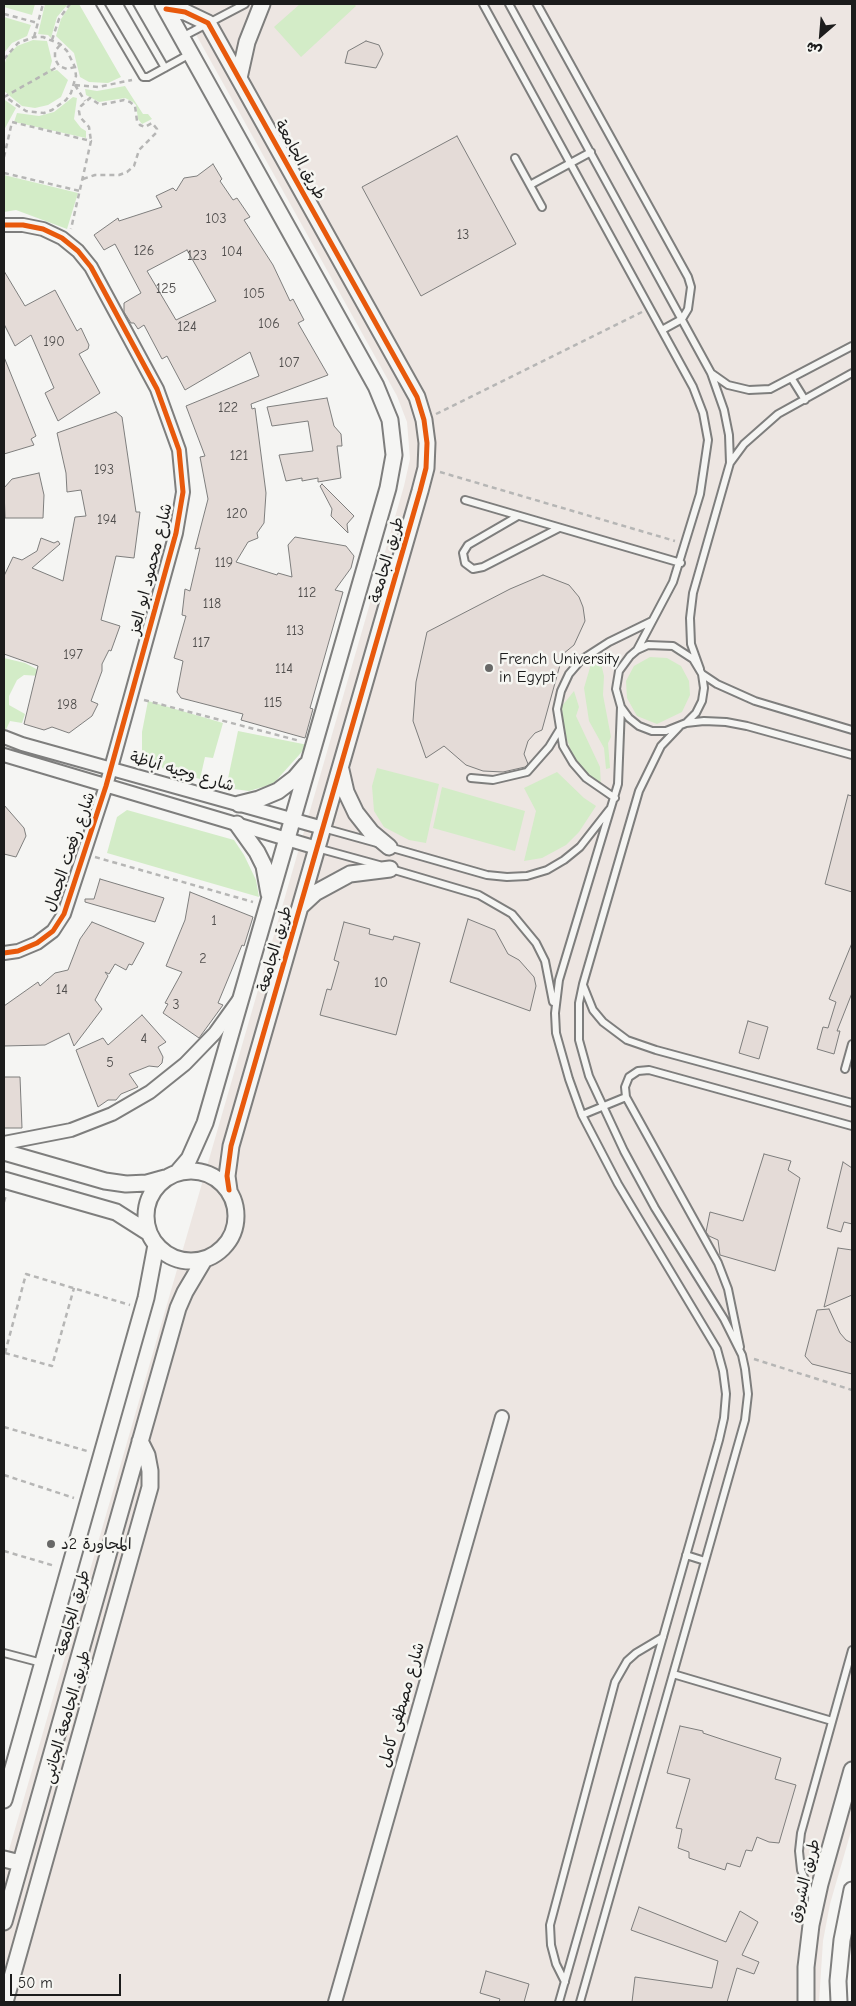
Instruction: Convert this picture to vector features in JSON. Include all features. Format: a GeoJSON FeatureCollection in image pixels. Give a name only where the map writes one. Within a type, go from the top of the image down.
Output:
{"type":"FeatureCollection","features":[{"type":"Feature","properties":{"kind":"street"},"geometry":{"type":"LineString","coordinates":[[239,78],[247,42],[262,4]]}},
{"type":"Feature","properties":{"kind":"street","name":"طريق الجامعة"},"geometry":{"type":"LineString","coordinates":[[164,6],[185,12],[208,23],[406,375],[417,397],[424,420],[427,444],[426,468],[341,769],[231,1146],[227,1176],[229,1190]]}},
{"type":"Feature","properties":{"kind":"street","name":"طريق الجامعة"},"geometry":{"type":"LineString","coordinates":[[164,6],[376,386],[385,404],[392,429],[394,454],[388,488],[205,1123],[189,1159],[172,1176]]}},
{"type":"Feature","properties":{"kind":"street","name":"شارع محمود ابو العز"},"geometry":{"type":"LineString","coordinates":[[4,225],[23,225],[43,229],[68,242],[90,267],[157,389],[174,429],[182,471],[180,513],[106,786]]}},
{"type":"Feature","properties":{"kind":"street","name":"شارع وجيه أباظة"},"geometry":{"type":"LineString","coordinates":[[4,737],[323,828]]}},
{"type":"Feature","properties":{"kind":"street"},"geometry":{"type":"LineString","coordinates":[[4,755],[318,848]]}},
{"type":"Feature","properties":{"kind":"street"},"geometry":{"type":"LineString","coordinates":[[239,804],[259,800],[278,791],[295,778],[309,762]]}},
{"type":"Feature","properties":{"kind":"street"},"geometry":{"type":"LineString","coordinates":[[341,769],[346,792],[356,813],[371,832],[389,847]]}},
{"type":"Feature","properties":{"kind":"street","name":"شارع رفعت الجمال"},"geometry":{"type":"LineString","coordinates":[[4,952],[18,951],[37,943],[53,931],[64,914],[106,786]]}},
{"type":"Feature","properties":{"kind":"street"},"geometry":{"type":"LineString","coordinates":[[237,824],[257,852],[264,866],[269,902]]}},
{"type":"Feature","properties":{"kind":"street"},"geometry":{"type":"LineString","coordinates":[[300,907],[315,893],[350,874],[390,869]]}},
{"type":"Feature","properties":{"kind":"street"},"geometry":{"type":"LineString","coordinates":[[4,1143],[71,1130],[112,1114],[150,1092],[185,1064],[216,1033],[241,997]]}},
{"type":"Feature","properties":{"kind":"street"},"geometry":{"type":"LineString","coordinates":[[4,1152],[105,1181],[126,1184],[147,1183],[191,1171],[205,1173],[218,1180],[229,1190],[236,1207],[235,1230],[222,1249],[204,1260],[183,1261],[173,1258],[153,1239],[116,1212],[4,1180]]}},
{"type":"Feature","properties":{"kind":"street"},"geometry":{"type":"LineString","coordinates":[[153,1239],[146,1220],[148,1202],[157,1186],[172,1176]]}},
{"type":"Feature","properties":{"kind":"street","name":"طريق الجامعة"},"geometry":{"type":"LineString","coordinates":[[4,1800],[143,1308],[153,1239]]}},
{"type":"Feature","properties":{"kind":"street","name":"طريق الجامعة"},"geometry":{"type":"LineString","coordinates":[[4,1922],[178,1308],[204,1260]]}},
{"type":"Feature","properties":{"kind":"street","name":"شارع مصطفى كامل"},"geometry":{"type":"LineString","coordinates":[[335,2002],[502,1417]]}},
{"type":"Feature","properties":{"kind":"street","name":"طريق الجامعة الجانبى"},"geometry":{"type":"LineString","coordinates":[[5,2002],[150,1487],[150,1471],[140,1441]]}},
{"type":"Feature","properties":{"kind":"street","name":"طريق الشروق"},"geometry":{"type":"LineString","coordinates":[[806,2002],[806,1967],[816,1903],[852,1770]]}},
{"type":"Feature","properties":{"kind":"street"},"geometry":{"type":"LineString","coordinates":[[4,1859],[20,1863]]}},
{"type":"Feature","properties":{"kind":"street"},"geometry":{"type":"LineString","coordinates":[[838,2002],[842,1940],[852,1890]]}},
{"type":"Feature","properties":{"kind":"lane"},"geometry":{"type":"LineString","coordinates":[[100,4],[143,77],[148,77],[191,54]]}},
{"type":"Feature","properties":{"kind":"lane"},"geometry":{"type":"LineString","coordinates":[[128,4],[165,68]]}},
{"type":"Feature","properties":{"kind":"lane"},"geometry":{"type":"LineString","coordinates":[[182,37],[245,4]]}},
{"type":"Feature","properties":{"kind":"lane"},"geometry":{"type":"LineString","coordinates":[[483,4],[693,387],[703,413],[708,440],[700,494],[681,563],[637,650]]}},
{"type":"Feature","properties":{"kind":"lane"},"geometry":{"type":"LineString","coordinates":[[509,4],[711,372],[728,426],[730,463],[693,593],[690,618],[691,644],[701,672],[704,688],[702,701],[696,713],[686,723],[666,731],[652,730],[640,726],[629,718],[621,707]]}},
{"type":"Feature","properties":{"kind":"lane"},"geometry":{"type":"LineString","coordinates":[[537,4],[688,277],[691,299],[682,319],[662,330]]}},
{"type":"Feature","properties":{"kind":"lane"},"geometry":{"type":"LineString","coordinates":[[530,185],[591,152]]}},
{"type":"Feature","properties":{"kind":"lane"},"geometry":{"type":"LineString","coordinates":[[515,158],[542,207]]}},
{"type":"Feature","properties":{"kind":"lane"},"geometry":{"type":"LineString","coordinates":[[711,372],[728,385],[748,390],[770,389],[852,346]]}},
{"type":"Feature","properties":{"kind":"lane"},"geometry":{"type":"LineString","coordinates":[[730,463],[760,428],[778,414],[852,373]]}},
{"type":"Feature","properties":{"kind":"lane"},"geometry":{"type":"LineString","coordinates":[[792,379],[805,400]]}},
{"type":"Feature","properties":{"kind":"lane"},"geometry":{"type":"LineString","coordinates":[[465,500],[681,563]]}},
{"type":"Feature","properties":{"kind":"lane"},"geometry":{"type":"LineString","coordinates":[[518,516],[468,544],[463,553],[465,563],[473,568],[483,567],[559,528]]}},
{"type":"Feature","properties":{"kind":"lane"},"geometry":{"type":"LineString","coordinates":[[615,798],[586,778],[572,763],[563,746],[557,709],[561,691],[569,674],[581,660],[609,642],[653,620]]}},
{"type":"Feature","properties":{"kind":"lane"},"geometry":{"type":"LineString","coordinates":[[554,1013],[559,980],[615,798],[620,758],[621,707],[616,689],[619,671],[630,656],[648,645],[673,646],[689,655],[701,672],[723,687],[755,701],[852,730]]}},
{"type":"Feature","properties":{"kind":"lane"},"geometry":{"type":"LineString","coordinates":[[686,723],[704,721],[747,726],[852,755]]}},
{"type":"Feature","properties":{"kind":"lane"},"geometry":{"type":"LineString","coordinates":[[679,727],[662,746],[639,791],[583,984],[579,1012],[579,1040],[589,1076],[655,1208],[724,1319],[742,1355]]}},
{"type":"Feature","properties":{"kind":"lane"},"geometry":{"type":"LineString","coordinates":[[471,778],[493,780],[527,772],[548,748],[560,729]]}},
{"type":"Feature","properties":{"kind":"lane"},"geometry":{"type":"LineString","coordinates":[[323,828],[487,875],[527,876],[546,870],[564,860],[580,847],[613,805]]}},
{"type":"Feature","properties":{"kind":"lane"},"geometry":{"type":"LineString","coordinates":[[318,848],[479,895],[512,914],[536,944],[545,961],[561,1053],[582,1115],[650,1241],[706,1328],[717,1349],[723,1371],[726,1394],[724,1418],[559,2002]]}},
{"type":"Feature","properties":{"kind":"lane"},"geometry":{"type":"LineString","coordinates":[[583,984],[593,1010],[614,1032],[627,1040],[656,1050],[852,1103]]}},
{"type":"Feature","properties":{"kind":"lane"},"geometry":{"type":"LineString","coordinates":[[845,1069],[852,1044]]}},
{"type":"Feature","properties":{"kind":"lane"},"geometry":{"type":"LineString","coordinates":[[580,2002],[745,1420],[748,1394],[728,1289],[718,1263],[626,1098],[625,1087],[630,1077],[638,1071],[649,1070],[852,1126]]}},
{"type":"Feature","properties":{"kind":"lane"},"geometry":{"type":"LineString","coordinates":[[582,1115],[626,1098]]}},
{"type":"Feature","properties":{"kind":"lane"},"geometry":{"type":"LineString","coordinates":[[686,1555],[705,1560]]}},
{"type":"Feature","properties":{"kind":"lane"},"geometry":{"type":"LineString","coordinates":[[565,1982],[556,1964],[551,1945],[550,1925],[615,1682],[627,1661],[636,1652],[663,1637]]}},
{"type":"Feature","properties":{"kind":"lane"},"geometry":{"type":"LineString","coordinates":[[816,1903],[806,1888],[800,1870],[798,1851],[801,1833],[852,1650]]}},
{"type":"Feature","properties":{"kind":"lane"},"geometry":{"type":"LineString","coordinates":[[4,1652],[42,1663]]}},
{"type":"Feature","properties":{"kind":"lane"},"geometry":{"type":"LineString","coordinates":[[673,1674],[832,1721]]}},
{"type":"Feature","properties":{"kind":"path"},"geometry":{"type":"LineString","coordinates":[[34,37],[43,4]]}},
{"type":"Feature","properties":{"kind":"path"},"geometry":{"type":"LineString","coordinates":[[52,40],[59,19],[70,4]]}},
{"type":"Feature","properties":{"kind":"path"},"geometry":{"type":"LineString","coordinates":[[4,14],[38,23]]}},
{"type":"Feature","properties":{"kind":"path"},"geometry":{"type":"LineString","coordinates":[[4,59],[18,43],[34,37],[52,40],[60,44],[67,50],[75,67],[75,85],[72,93],[60,106],[44,112],[26,111],[4,97],[59,66]]}},
{"type":"Feature","properties":{"kind":"path"},"geometry":{"type":"LineString","coordinates":[[60,44],[55,51],[55,59],[59,66],[67,69],[75,67]]}},
{"type":"Feature","properties":{"kind":"path"},"geometry":{"type":"LineString","coordinates":[[75,85],[105,86],[143,77]]}},
{"type":"Feature","properties":{"kind":"path"},"geometry":{"type":"LineString","coordinates":[[75,85],[85,101]]}},
{"type":"Feature","properties":{"kind":"path"},"geometry":{"type":"LineString","coordinates":[[68,242],[91,141],[89,127],[80,117],[79,111],[85,101],[90,98],[94,102],[106,105],[118,101],[130,102],[136,106],[136,121],[145,127],[152,123],[157,129],[156,133],[139,150],[134,166],[127,172],[119,175],[95,175],[83,179]]}},
{"type":"Feature","properties":{"kind":"path"},"geometry":{"type":"LineString","coordinates":[[4,157],[12,122],[91,141]]}},
{"type":"Feature","properties":{"kind":"path"},"geometry":{"type":"LineString","coordinates":[[4,173],[80,191]]}},
{"type":"Feature","properties":{"kind":"path"},"geometry":{"type":"LineString","coordinates":[[424,420],[650,308]]}},
{"type":"Feature","properties":{"kind":"path"},"geometry":{"type":"LineString","coordinates":[[426,468],[686,544]]}},
{"type":"Feature","properties":{"kind":"path"},"geometry":{"type":"LineString","coordinates":[[130,696],[314,745]]}},
{"type":"Feature","properties":{"kind":"path"},"geometry":{"type":"LineString","coordinates":[[84,854],[269,902]]}},
{"type":"Feature","properties":{"kind":"path"},"geometry":{"type":"LineString","coordinates":[[74,1288],[52,1366],[4,1353],[26,1274],[143,1308]]}},
{"type":"Feature","properties":{"kind":"path"},"geometry":{"type":"LineString","coordinates":[[742,1355],[852,1390]]}},
{"type":"Feature","properties":{"kind":"path"},"geometry":{"type":"LineString","coordinates":[[4,1427],[101,1455]]}},
{"type":"Feature","properties":{"kind":"path"},"geometry":{"type":"LineString","coordinates":[[4,1476],[88,1502]]}},
{"type":"Feature","properties":{"kind":"path"},"geometry":{"type":"LineString","coordinates":[[4,1551],[69,1570]]}},
{"type":"Feature","properties":{"kind":"shaded area"},"geometry":{"type":"Polygon","coordinates":[[[179,4],[852,4],[852,1828],[830,1904],[823,1941],[819,2002],[4,2002],[4,1867],[404,486],[410,459],[407,422],[397,396],[179,4]]]}},
{"type":"Feature","properties":{"kind":"green space"},"geometry":{"type":"Polygon","coordinates":[[[4,4],[35,4],[32,15],[4,7],[4,4]]]}},
{"type":"Feature","properties":{"kind":"green space"},"geometry":{"type":"Polygon","coordinates":[[[45,4],[68,4],[57,17],[51,38],[48,35],[38,34],[45,4]]]}},
{"type":"Feature","properties":{"kind":"green space"},"geometry":{"type":"Polygon","coordinates":[[[71,4],[79,4],[121,77],[108,83],[89,82],[80,77],[74,53],[56,36],[61,19],[71,4]]]}},
{"type":"Feature","properties":{"kind":"green space"},"geometry":{"type":"Polygon","coordinates":[[[300,4],[354,4],[356,6],[301,57],[274,27],[300,4]]]}},
{"type":"Feature","properties":{"kind":"green space"},"geometry":{"type":"Polygon","coordinates":[[[4,17],[31,25],[27,36],[12,43],[4,53],[4,17]]]}},
{"type":"Feature","properties":{"kind":"green space"},"geometry":{"type":"Polygon","coordinates":[[[33,40],[47,41],[52,61],[50,68],[53,71],[57,70],[68,80],[61,97],[48,105],[35,108],[22,106],[4,91],[4,66],[7,56],[17,46],[33,40]]]}},
{"type":"Feature","properties":{"kind":"green space"},"geometry":{"type":"Polygon","coordinates":[[[125,86],[143,114],[148,114],[152,119],[142,124],[138,119],[136,105],[133,102],[125,98],[99,102],[86,95],[85,89],[97,91],[125,86]]]}},
{"type":"Feature","properties":{"kind":"green space"},"geometry":{"type":"Polygon","coordinates":[[[73,97],[77,98],[74,119],[86,131],[86,138],[14,122],[17,113],[39,116],[54,112],[73,97]]]}},
{"type":"Feature","properties":{"kind":"green space"},"geometry":{"type":"Polygon","coordinates":[[[5,100],[16,108],[4,130],[4,104],[5,100]]]}},
{"type":"Feature","properties":{"kind":"green space"},"geometry":{"type":"Polygon","coordinates":[[[4,175],[78,193],[67,229],[16,210],[4,212],[4,175]]]}},
{"type":"Feature","properties":{"kind":"green space"},"geometry":{"type":"Polygon","coordinates":[[[650,657],[667,658],[681,666],[689,681],[690,695],[682,712],[657,724],[637,716],[627,698],[626,681],[634,666],[650,657]]]}},
{"type":"Feature","properties":{"kind":"green space"},"geometry":{"type":"Polygon","coordinates":[[[4,658],[25,663],[42,672],[41,676],[24,675],[17,680],[9,696],[9,705],[25,714],[22,723],[10,721],[4,734],[4,658]]]}},
{"type":"Feature","properties":{"kind":"green space"},"geometry":{"type":"Polygon","coordinates":[[[600,659],[604,676],[603,695],[611,737],[608,743],[610,768],[606,769],[604,748],[589,721],[584,688],[591,664],[600,659]]]}},
{"type":"Feature","properties":{"kind":"green space"},"geometry":{"type":"Polygon","coordinates":[[[574,691],[579,707],[576,716],[600,767],[601,786],[577,768],[563,728],[562,706],[574,691]]]}},
{"type":"Feature","properties":{"kind":"green space"},"geometry":{"type":"Polygon","coordinates":[[[148,701],[223,723],[213,758],[205,757],[200,779],[164,769],[142,753],[142,732],[148,701]]]}},
{"type":"Feature","properties":{"kind":"green space"},"geometry":{"type":"Polygon","coordinates":[[[238,731],[308,745],[273,784],[249,791],[226,788],[238,731]]]}},
{"type":"Feature","properties":{"kind":"green space"},"geometry":{"type":"Polygon","coordinates":[[[377,768],[439,784],[426,843],[409,840],[384,827],[374,811],[372,786],[377,768]]]}},
{"type":"Feature","properties":{"kind":"green space"},"geometry":{"type":"Polygon","coordinates":[[[557,772],[584,798],[596,806],[579,832],[566,845],[542,858],[524,861],[536,811],[524,788],[557,772]]]}},
{"type":"Feature","properties":{"kind":"green space"},"geometry":{"type":"Polygon","coordinates":[[[442,787],[525,811],[515,851],[433,828],[442,787]]]}},
{"type":"Feature","properties":{"kind":"green space"},"geometry":{"type":"Polygon","coordinates":[[[127,810],[234,840],[244,855],[256,880],[259,897],[107,853],[117,817],[127,810]]]}},
{"type":"Feature","properties":{"kind":"building"},"geometry":{"type":"Polygon","coordinates":[[[366,41],[379,45],[383,54],[376,68],[345,63],[348,51],[366,41]]]}},
{"type":"Feature","properties":{"kind":"building"},"geometry":{"type":"Polygon","coordinates":[[[457,136],[516,244],[421,296],[362,187],[457,136]]]}},
{"type":"Feature","properties":{"kind":"building"},"geometry":{"type":"Polygon","coordinates":[[[213,164],[222,179],[220,181],[233,200],[237,198],[250,217],[244,220],[273,265],[290,301],[293,299],[304,320],[298,323],[328,375],[251,404],[252,409],[255,408],[266,493],[264,523],[257,533],[258,538],[248,542],[236,562],[277,575],[278,573],[292,577],[288,545],[295,537],[346,546],[354,556],[351,568],[335,590],[343,592],[310,708],[313,709],[305,738],[241,720],[243,714],[181,698],[177,692],[183,661],[174,658],[186,616],[182,615],[185,589],[190,591],[200,548],[195,549],[208,499],[200,457],[205,456],[186,406],[259,376],[250,352],[185,390],[167,356],[162,359],[144,325],[138,329],[134,323],[131,323],[124,312],[124,303],[141,293],[115,244],[104,250],[94,235],[118,218],[119,221],[162,207],[156,196],[173,188],[176,191],[184,178],[197,176],[213,164]],[[187,250],[147,271],[176,320],[216,301],[187,250]]]}},
{"type":"Feature","properties":{"kind":"building"},"geometry":{"type":"Polygon","coordinates":[[[4,271],[25,306],[55,290],[77,331],[81,328],[89,345],[88,349],[79,354],[100,393],[58,421],[45,393],[54,388],[31,335],[15,346],[4,324],[4,271]]]}},
{"type":"Feature","properties":{"kind":"building"},"geometry":{"type":"Polygon","coordinates":[[[4,357],[36,436],[31,439],[34,445],[4,454],[4,357]]]}},
{"type":"Feature","properties":{"kind":"building"},"geometry":{"type":"Polygon","coordinates":[[[327,398],[334,426],[341,434],[342,446],[337,446],[341,478],[318,482],[318,478],[286,481],[279,455],[313,451],[308,421],[272,426],[267,407],[327,398]]]}},
{"type":"Feature","properties":{"kind":"building"},"geometry":{"type":"Polygon","coordinates":[[[116,412],[122,417],[136,512],[140,512],[134,558],[116,556],[101,620],[120,626],[111,651],[109,650],[102,664],[102,671],[91,701],[98,704],[92,716],[69,733],[52,727],[44,730],[24,724],[38,666],[4,654],[4,576],[13,557],[22,560],[37,551],[41,538],[54,543],[58,541],[60,544],[32,568],[63,581],[75,517],[86,516],[81,490],[67,492],[66,473],[57,433],[116,412]]]}},
{"type":"Feature","properties":{"kind":"building"},"geometry":{"type":"Polygon","coordinates":[[[39,473],[44,495],[43,518],[5,518],[4,488],[12,479],[39,473]]]}},
{"type":"Feature","properties":{"kind":"building"},"geometry":{"type":"Polygon","coordinates":[[[322,484],[354,516],[347,524],[348,533],[331,516],[332,509],[320,486],[322,484]]]}},
{"type":"Feature","properties":{"kind":"building","name":"French University in Egypt"},"geometry":{"type":"Polygon","coordinates":[[[543,575],[569,585],[579,597],[585,621],[574,645],[563,654],[542,730],[535,733],[528,741],[524,754],[528,764],[525,767],[503,772],[483,771],[466,765],[444,746],[426,758],[413,721],[416,682],[427,632],[510,589],[543,575]]]}},
{"type":"Feature","properties":{"kind":"building"},"geometry":{"type":"Polygon","coordinates":[[[848,795],[852,796],[852,892],[825,884],[848,795]]]}},
{"type":"Feature","properties":{"kind":"building"},"geometry":{"type":"Polygon","coordinates":[[[4,805],[24,828],[26,836],[16,857],[4,854],[4,805]]]}},
{"type":"Feature","properties":{"kind":"building"},"geometry":{"type":"Polygon","coordinates":[[[100,879],[164,898],[155,922],[85,902],[85,899],[94,899],[100,879]]]}},
{"type":"Feature","properties":{"kind":"building"},"geometry":{"type":"Polygon","coordinates":[[[190,892],[253,917],[244,946],[242,945],[218,1003],[223,1005],[199,1038],[163,1013],[168,1004],[165,1003],[182,972],[166,966],[185,920],[190,892]]]}},
{"type":"Feature","properties":{"kind":"building"},"geometry":{"type":"Polygon","coordinates":[[[468,919],[495,930],[508,954],[519,960],[534,977],[536,986],[530,1011],[450,982],[468,919]]]}},
{"type":"Feature","properties":{"kind":"building"},"geometry":{"type":"Polygon","coordinates":[[[92,922],[144,943],[132,965],[129,964],[126,970],[115,964],[109,974],[105,972],[108,976],[95,1000],[102,1009],[74,1046],[69,1033],[45,1045],[4,1046],[4,1006],[38,982],[40,986],[55,973],[68,970],[80,939],[92,922]]]}},
{"type":"Feature","properties":{"kind":"building"},"geometry":{"type":"Polygon","coordinates":[[[344,922],[370,929],[369,934],[393,940],[394,936],[420,943],[396,1035],[320,1015],[327,989],[331,990],[339,962],[334,960],[344,922]]]}},
{"type":"Feature","properties":{"kind":"building"},"geometry":{"type":"Polygon","coordinates":[[[852,943],[852,993],[837,1031],[840,1031],[834,1054],[817,1049],[823,1027],[828,1028],[836,1002],[829,999],[852,943]]]}},
{"type":"Feature","properties":{"kind":"building"},"geometry":{"type":"Polygon","coordinates":[[[142,1015],[166,1042],[158,1047],[163,1057],[162,1063],[158,1067],[149,1066],[129,1074],[138,1087],[121,1094],[116,1100],[108,1100],[98,1107],[76,1050],[103,1038],[108,1045],[142,1015]]]}},
{"type":"Feature","properties":{"kind":"building"},"geometry":{"type":"Polygon","coordinates":[[[748,1021],[768,1027],[759,1059],[739,1053],[748,1021]]]}},
{"type":"Feature","properties":{"kind":"building"},"geometry":{"type":"Polygon","coordinates":[[[4,1077],[20,1077],[22,1128],[4,1128],[4,1077]]]}},
{"type":"Feature","properties":{"kind":"building"},"geometry":{"type":"Polygon","coordinates":[[[764,1154],[791,1161],[788,1170],[800,1178],[775,1271],[720,1255],[718,1240],[709,1236],[706,1232],[710,1212],[743,1221],[764,1154]]]}},
{"type":"Feature","properties":{"kind":"building"},"geometry":{"type":"Polygon","coordinates":[[[843,1162],[852,1168],[852,1224],[844,1222],[841,1232],[827,1228],[843,1162]]]}},
{"type":"Feature","properties":{"kind":"building"},"geometry":{"type":"Polygon","coordinates":[[[838,1248],[852,1250],[852,1295],[824,1307],[838,1248]]]}},
{"type":"Feature","properties":{"kind":"building"},"geometry":{"type":"Polygon","coordinates":[[[829,1309],[840,1333],[846,1340],[852,1343],[852,1374],[812,1364],[805,1356],[817,1310],[829,1309]]]}},
{"type":"Feature","properties":{"kind":"building"},"geometry":{"type":"Polygon","coordinates":[[[680,1726],[703,1731],[703,1733],[781,1758],[775,1779],[796,1785],[779,1843],[769,1842],[757,1837],[752,1851],[746,1850],[740,1867],[727,1863],[725,1870],[689,1858],[689,1852],[678,1848],[682,1829],[676,1828],[690,1779],[667,1773],[680,1726]]]}},
{"type":"Feature","properties":{"kind":"building"},"geometry":{"type":"Polygon","coordinates":[[[639,1907],[726,1942],[740,1911],[758,1922],[742,1955],[759,1962],[754,1974],[737,1968],[727,2002],[632,2002],[635,1977],[712,1988],[718,1961],[631,1930],[639,1907]]]}},
{"type":"Feature","properties":{"kind":"building"},"geometry":{"type":"Polygon","coordinates":[[[486,1971],[529,1984],[524,2002],[499,2002],[500,1999],[480,1993],[486,1971]]]}},
{"type":"Feature","properties":{"kind":"cycle path"},"geometry":{"type":"LineString","coordinates":[[166,9],[185,12],[208,23],[417,397],[424,420],[427,443],[426,468],[420,491],[231,1146],[227,1176],[229,1190]]}},
{"type":"Feature","properties":{"kind":"cycle path"},"geometry":{"type":"LineString","coordinates":[[4,225],[23,225],[43,229],[62,238],[78,251],[91,267],[157,389],[179,450],[183,492],[176,533],[106,786],[64,914],[53,931],[37,943],[18,951],[4,953]]}},
{"type":"Feature","properties":{"kind":"place","name":"French University in Egypt"},"geometry":{"type":"Point","coordinates":[489,668]}},
{"type":"Feature","properties":{"kind":"place","name":"المجاورة 2د"},"geometry":{"type":"Point","coordinates":[51,1544]}}]}
